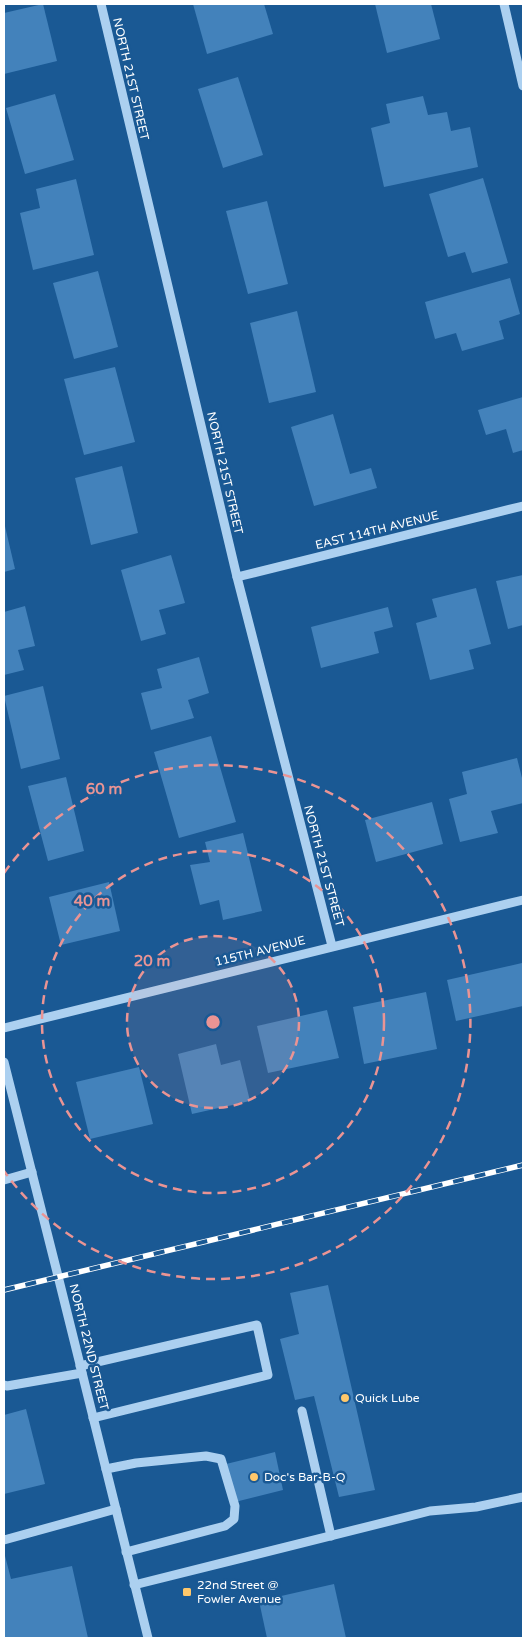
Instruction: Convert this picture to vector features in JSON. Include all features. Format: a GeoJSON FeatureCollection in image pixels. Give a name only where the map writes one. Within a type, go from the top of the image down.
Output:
{"type":"FeatureCollection","features":[{"type":"Feature","properties":{"kind":"street","name":"NORTH 21ST STREET"},"geometry":{"type":"LineString","coordinates":[[101,4],[237,578],[332,946]]}},
{"type":"Feature","properties":{"kind":"street"},"geometry":{"type":"LineString","coordinates":[[504,4],[523,86]]}},
{"type":"Feature","properties":{"kind":"street","name":"EAST 114TH AVENUE"},"geometry":{"type":"LineString","coordinates":[[237,578],[523,506]]}},
{"type":"Feature","properties":{"kind":"street","name":"115TH AVENUE"},"geometry":{"type":"LineString","coordinates":[[4,1028],[523,900]]}},
{"type":"Feature","properties":{"kind":"street","name":"NORTH 22ND STREET"},"geometry":{"type":"LineString","coordinates":[[4,1062],[148,1638]]}},
{"type":"Feature","properties":{"kind":"street"},"geometry":{"type":"LineString","coordinates":[[4,1180],[32,1172]]}},
{"type":"Feature","properties":{"kind":"street"},"geometry":{"type":"LineString","coordinates":[[4,1385],[7,1386],[81,1370],[257,1325],[268,1375],[94,1418]]}},
{"type":"Feature","properties":{"kind":"street"},"geometry":{"type":"LineString","coordinates":[[302,1411],[331,1536]]}},
{"type":"Feature","properties":{"kind":"street"},"geometry":{"type":"LineString","coordinates":[[106,1469],[136,1463],[206,1456],[221,1459],[235,1506],[234,1519],[225,1526],[126,1552]]}},
{"type":"Feature","properties":{"kind":"street"},"geometry":{"type":"LineString","coordinates":[[134,1585],[430,1511],[476,1507],[523,1497]]}},
{"type":"Feature","properties":{"kind":"street"},"geometry":{"type":"LineString","coordinates":[[4,1540],[116,1509]]}},
{"type":"Feature","properties":{"kind":"building"},"geometry":{"type":"Polygon","coordinates":[[[43,4],[57,61],[4,74],[4,13],[43,4]]]}},
{"type":"Feature","properties":{"kind":"building"},"geometry":{"type":"Polygon","coordinates":[[[193,4],[264,4],[273,34],[207,54],[193,4]]]}},
{"type":"Feature","properties":{"kind":"building"},"geometry":{"type":"Polygon","coordinates":[[[375,4],[431,4],[440,39],[387,53],[375,4]]]}},
{"type":"Feature","properties":{"kind":"building"},"geometry":{"type":"Polygon","coordinates":[[[238,77],[263,155],[223,168],[198,89],[238,77]]]}},
{"type":"Feature","properties":{"kind":"building"},"geometry":{"type":"Polygon","coordinates":[[[55,94],[74,160],[25,174],[6,108],[55,94]]]}},
{"type":"Feature","properties":{"kind":"building"},"geometry":{"type":"Polygon","coordinates":[[[423,96],[428,115],[447,112],[451,131],[470,127],[478,167],[384,187],[371,128],[390,123],[386,104],[423,96]]]}},
{"type":"Feature","properties":{"kind":"building"},"geometry":{"type":"Polygon","coordinates":[[[483,178],[508,263],[472,273],[465,252],[448,257],[429,194],[483,178]]]}},
{"type":"Feature","properties":{"kind":"building"},"geometry":{"type":"Polygon","coordinates":[[[76,179],[94,255],[33,270],[20,213],[40,208],[36,189],[76,179]]]}},
{"type":"Feature","properties":{"kind":"building"},"geometry":{"type":"Polygon","coordinates":[[[267,201],[288,284],[248,294],[226,211],[267,201]]]}},
{"type":"Feature","properties":{"kind":"building"},"geometry":{"type":"Polygon","coordinates":[[[98,271],[118,347],[74,359],[53,283],[98,271]]]}},
{"type":"Feature","properties":{"kind":"building"},"geometry":{"type":"Polygon","coordinates":[[[510,278],[520,314],[499,321],[504,339],[462,351],[456,333],[435,339],[425,302],[510,278]]]}},
{"type":"Feature","properties":{"kind":"building"},"geometry":{"type":"Polygon","coordinates":[[[297,311],[316,392],[269,403],[250,323],[297,311]]]}},
{"type":"Feature","properties":{"kind":"building"},"geometry":{"type":"Polygon","coordinates":[[[115,367],[135,442],[84,455],[64,379],[115,367]]]}},
{"type":"Feature","properties":{"kind":"building"},"geometry":{"type":"Polygon","coordinates":[[[523,397],[523,450],[513,453],[506,429],[486,435],[478,410],[523,397]]]}},
{"type":"Feature","properties":{"kind":"building"},"geometry":{"type":"Polygon","coordinates":[[[333,414],[350,474],[371,468],[377,488],[314,506],[291,427],[333,414]]]}},
{"type":"Feature","properties":{"kind":"building"},"geometry":{"type":"Polygon","coordinates":[[[122,466],[138,533],[91,545],[75,478],[122,466]]]}},
{"type":"Feature","properties":{"kind":"building"},"geometry":{"type":"Polygon","coordinates":[[[4,522],[15,569],[4,572],[4,522]]]}},
{"type":"Feature","properties":{"kind":"building"},"geometry":{"type":"Polygon","coordinates":[[[171,555],[185,603],[159,610],[166,634],[141,641],[121,570],[171,555]]]}},
{"type":"Feature","properties":{"kind":"building"},"geometry":{"type":"Polygon","coordinates":[[[523,575],[523,625],[508,629],[496,581],[523,575]]]}},
{"type":"Feature","properties":{"kind":"building"},"geometry":{"type":"Polygon","coordinates":[[[476,588],[491,644],[469,650],[474,669],[430,680],[416,623],[437,617],[432,599],[476,588]]]}},
{"type":"Feature","properties":{"kind":"building"},"geometry":{"type":"Polygon","coordinates":[[[25,606],[35,646],[18,650],[24,670],[4,675],[4,612],[25,606]]]}},
{"type":"Feature","properties":{"kind":"building"},"geometry":{"type":"Polygon","coordinates":[[[388,607],[393,627],[374,632],[379,653],[321,668],[311,627],[388,607]]]}},
{"type":"Feature","properties":{"kind":"building"},"geometry":{"type":"Polygon","coordinates":[[[199,657],[209,693],[188,700],[194,718],[151,730],[141,693],[162,688],[157,669],[199,657]]]}},
{"type":"Feature","properties":{"kind":"building"},"geometry":{"type":"Polygon","coordinates":[[[43,686],[60,759],[21,769],[4,696],[43,686]]]}},
{"type":"Feature","properties":{"kind":"building"},"geometry":{"type":"Polygon","coordinates":[[[211,736],[236,822],[179,838],[154,752],[211,736]]]}},
{"type":"Feature","properties":{"kind":"building"},"geometry":{"type":"Polygon","coordinates":[[[517,758],[523,782],[523,803],[491,811],[498,833],[460,842],[449,799],[467,794],[462,772],[517,758]]]}},
{"type":"Feature","properties":{"kind":"building"},"geometry":{"type":"Polygon","coordinates":[[[66,777],[84,851],[48,861],[28,786],[66,777]]]}},
{"type":"Feature","properties":{"kind":"building"},"geometry":{"type":"Polygon","coordinates":[[[432,802],[443,844],[376,862],[365,820],[432,802]]]}},
{"type":"Feature","properties":{"kind":"building"},"geometry":{"type":"Polygon","coordinates":[[[243,833],[262,911],[223,920],[219,900],[200,905],[190,865],[210,862],[205,842],[243,833]]]}},
{"type":"Feature","properties":{"kind":"building"},"geometry":{"type":"Polygon","coordinates":[[[109,882],[120,931],[61,945],[49,897],[109,882]]]}},
{"type":"Feature","properties":{"kind":"building"},"geometry":{"type":"Polygon","coordinates":[[[522,963],[523,1006],[456,1021],[447,980],[522,963]]]}},
{"type":"Feature","properties":{"kind":"building"},"geometry":{"type":"Polygon","coordinates":[[[426,992],[437,1049],[364,1064],[353,1007],[426,992]]]}},
{"type":"Feature","properties":{"kind":"building"},"geometry":{"type":"Polygon","coordinates":[[[327,1010],[339,1058],[268,1073],[257,1026],[327,1010]]]}},
{"type":"Feature","properties":{"kind":"building"},"geometry":{"type":"Polygon","coordinates":[[[216,1044],[221,1065],[240,1060],[250,1101],[192,1114],[178,1054],[216,1044]]]}},
{"type":"Feature","properties":{"kind":"building"},"geometry":{"type":"Polygon","coordinates":[[[139,1067],[153,1124],[90,1139],[76,1082],[139,1067]]]}},
{"type":"Feature","properties":{"kind":"building"},"geometry":{"type":"Polygon","coordinates":[[[328,1285],[375,1490],[339,1497],[314,1396],[295,1400],[280,1339],[299,1334],[290,1293],[328,1285]]]}},
{"type":"Feature","properties":{"kind":"building"},"geometry":{"type":"Polygon","coordinates":[[[26,1409],[45,1484],[4,1494],[4,1415],[26,1409]]]}},
{"type":"Feature","properties":{"kind":"building"},"geometry":{"type":"Polygon","coordinates":[[[275,1452],[283,1490],[235,1502],[226,1464],[275,1452]]]}},
{"type":"Feature","properties":{"kind":"building"},"geometry":{"type":"Polygon","coordinates":[[[4,1552],[11,1579],[72,1566],[88,1638],[4,1638],[4,1552]]]}},
{"type":"Feature","properties":{"kind":"building"},"geometry":{"type":"Polygon","coordinates":[[[334,1584],[346,1638],[267,1638],[259,1601],[334,1584]]]}},
{"type":"Feature","properties":{"kind":"railway"},"geometry":{"type":"LineString","coordinates":[[4,1290],[523,1165]]}},
{"type":"Feature","properties":{"kind":"place","name":"Quick Lube"},"geometry":{"type":"Point","coordinates":[345,1398]}},
{"type":"Feature","properties":{"kind":"place","name":"Doc's Bar-B-Q"},"geometry":{"type":"Point","coordinates":[254,1477]}},
{"type":"Feature","properties":{"kind":"place","name":"22nd Street @ Fowler Avenue"},"geometry":{"type":"Point","coordinates":[187,1592]}}]}
